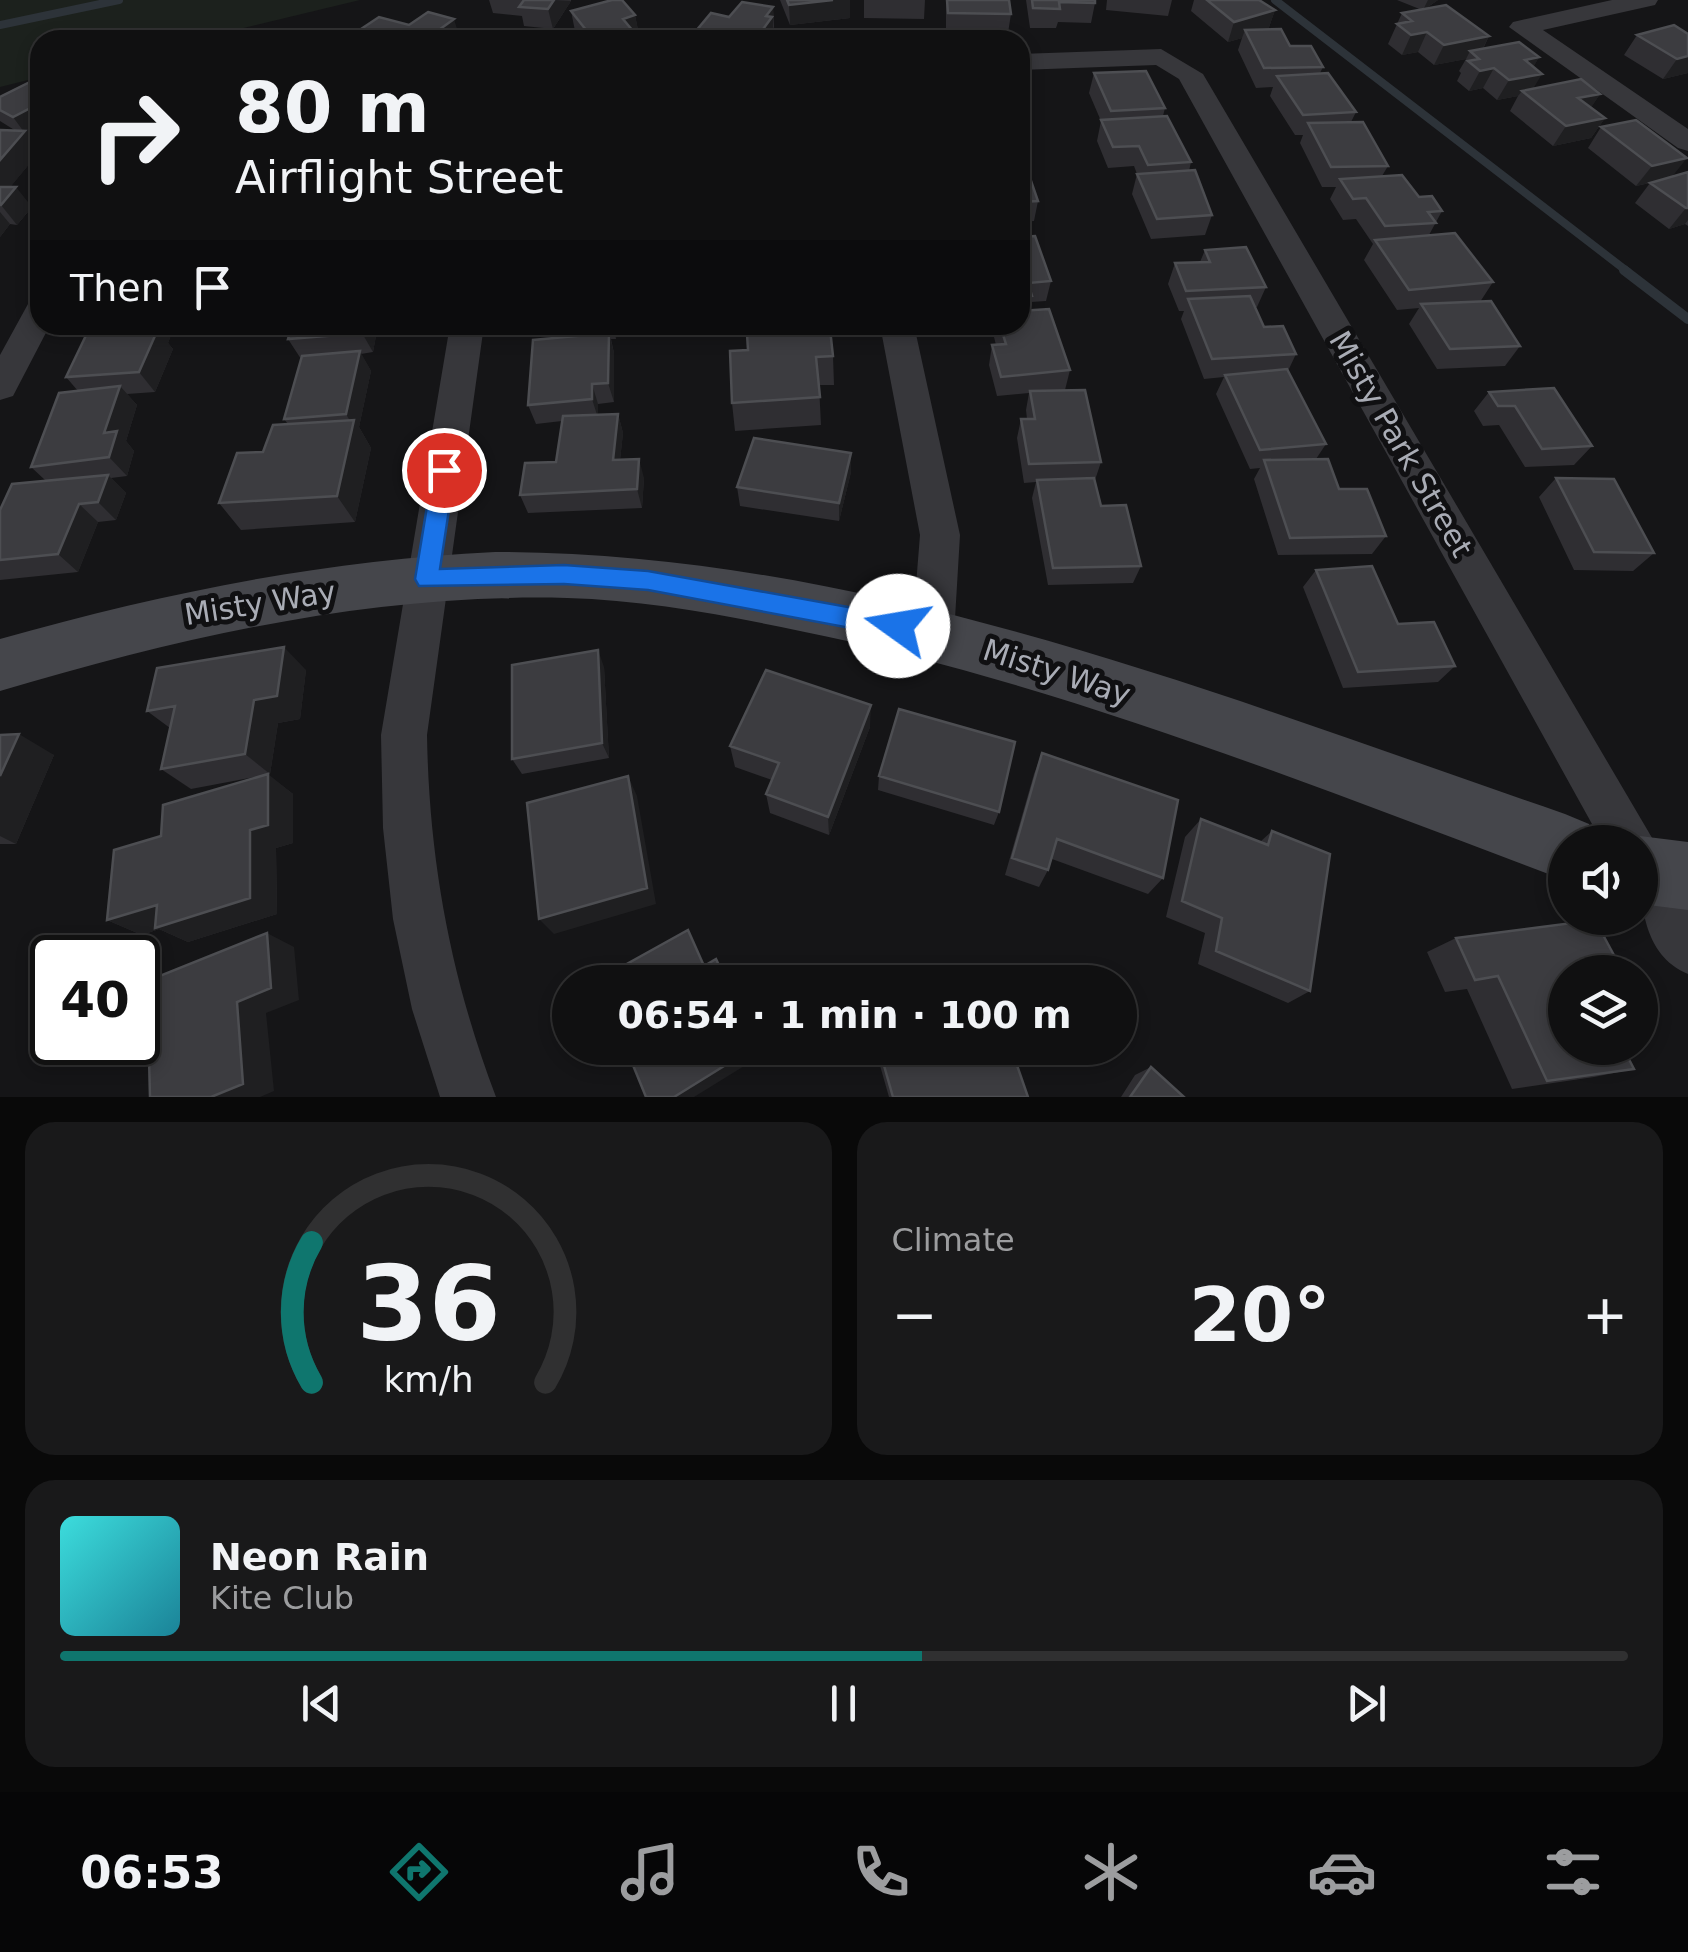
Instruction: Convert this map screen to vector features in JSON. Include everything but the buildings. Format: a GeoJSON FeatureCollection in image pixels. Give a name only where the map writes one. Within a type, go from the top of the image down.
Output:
{"type":"FeatureCollection","features":[{"type":"Feature","properties":{"kind":"street"},"geometry":{"type":"LineString","coordinates":[[1646,0],[1522,27],[1688,142]]}},
{"type":"Feature","properties":{"kind":"street","name":"Misty Park Street"},"geometry":{"type":"LineString","coordinates":[[1030,62],[1161,57],[1190,74],[1625,825]]}},
{"type":"Feature","properties":{"kind":"street"},"geometry":{"type":"LineString","coordinates":[[0,388],[30,331]]}},
{"type":"Feature","properties":{"kind":"street"},"geometry":{"type":"LineString","coordinates":[[465,335],[404,735],[408,866],[424,957],[448,1044],[468,1097]]}},
{"type":"Feature","properties":{"kind":"street"},"geometry":{"type":"LineString","coordinates":[[899,335],[940,534],[933,635]]}},
{"type":"Feature","properties":{"kind":"street","name":"Misty Way"},"geometry":{"type":"LineString","coordinates":[[0,664],[184,614],[427,579],[564,575],[648,580],[828,610],[933,635],[1090,682],[1548,842]]}},
{"type":"Feature","properties":{"kind":"street","name":"Misty Park Street"},"geometry":{"type":"LineString","coordinates":[[1658,885],[1688,948]]}},
{"type":"Feature","properties":{"kind":"shaded area"},"geometry":{"type":"Polygon","coordinates":[[[0,0],[360,0],[236,30],[30,30],[30,80],[0,87],[0,0]]]}},
{"type":"Feature","properties":{"kind":"waterway"},"geometry":{"type":"LineString","coordinates":[[0,25],[119,0]]}},
{"type":"Feature","properties":{"kind":"waterway"},"geometry":{"type":"LineString","coordinates":[[1275,0],[1628,272]]}},
{"type":"Feature","properties":{"kind":"waterway"},"geometry":{"type":"LineString","coordinates":[[1624,270],[1688,319]]}},
{"type":"Feature","properties":{"kind":"route"},"geometry":{"type":"LineString","coordinates":[[444,470],[427,579],[564,575],[648,580],[828,610],[898,626]]}}]}
